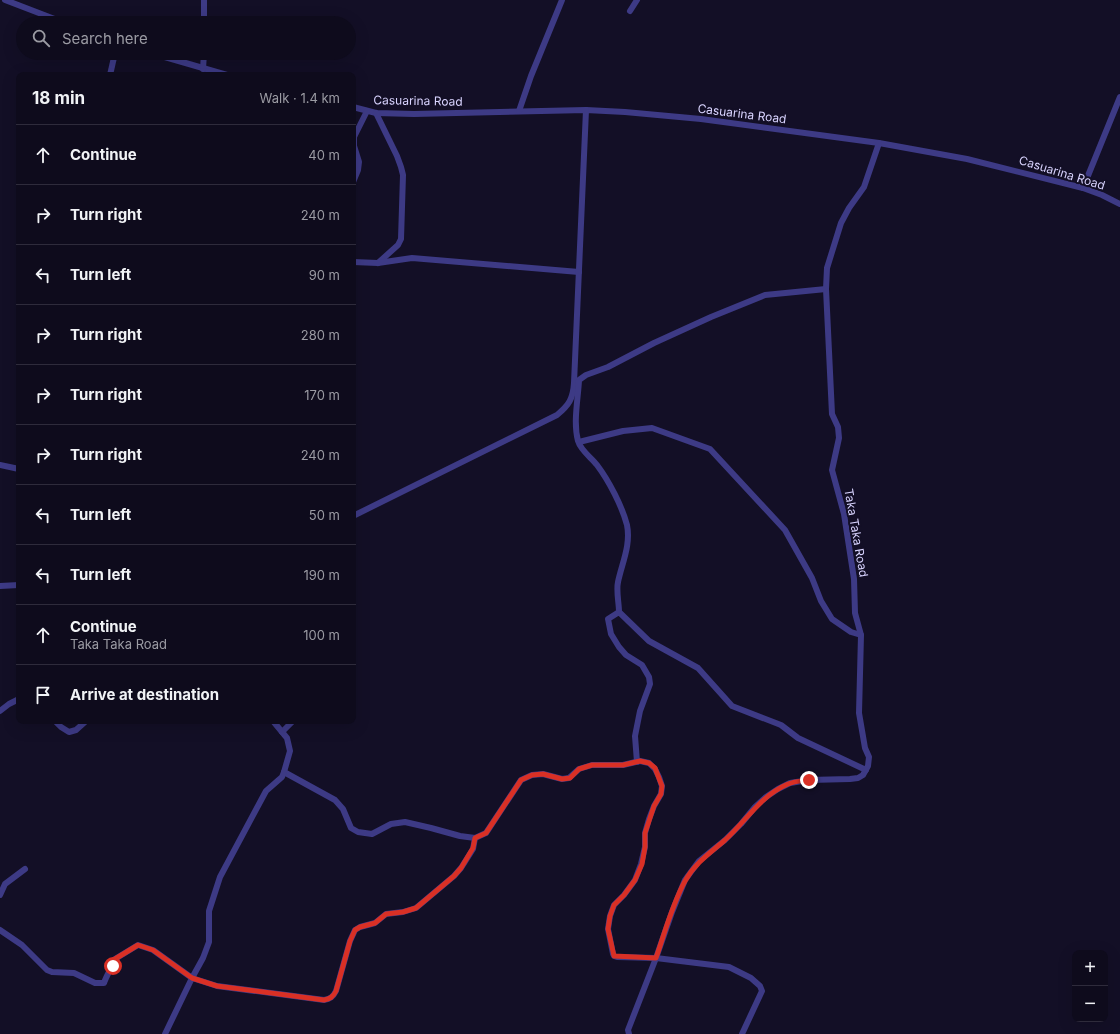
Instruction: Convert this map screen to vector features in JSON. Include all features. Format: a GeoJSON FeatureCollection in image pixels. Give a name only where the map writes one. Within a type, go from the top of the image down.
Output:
{"type":"FeatureCollection","features":[{"type":"Feature","properties":{"kind":"street"},"geometry":{"type":"LineString","coordinates":[[6,0],[47,16]]}},
{"type":"Feature","properties":{"kind":"street"},"geometry":{"type":"LineString","coordinates":[[204,0],[204,16]]}},
{"type":"Feature","properties":{"kind":"street"},"geometry":{"type":"LineString","coordinates":[[519,111],[531,76],[562,0]]}},
{"type":"Feature","properties":{"kind":"street"},"geometry":{"type":"LineString","coordinates":[[630,11],[637,0]]}},
{"type":"Feature","properties":{"kind":"street"},"geometry":{"type":"LineString","coordinates":[[111,72],[113,60]]}},
{"type":"Feature","properties":{"kind":"street"},"geometry":{"type":"LineString","coordinates":[[173,60],[215,72]]}},
{"type":"Feature","properties":{"kind":"street"},"geometry":{"type":"LineString","coordinates":[[203,69],[204,60]]}},
{"type":"Feature","properties":{"kind":"street"},"geometry":{"type":"LineString","coordinates":[[1083,188],[1120,97]]}},
{"type":"Feature","properties":{"kind":"street","name":"Casuarina Road"},"geometry":{"type":"LineString","coordinates":[[356,108],[376,113],[414,114],[586,110],[670,116],[879,143],[967,159],[1083,188],[1120,204]]}},
{"type":"Feature","properties":{"kind":"street"},"geometry":{"type":"LineString","coordinates":[[356,515],[556,415],[566,408],[573,391],[586,110]]}},
{"type":"Feature","properties":{"kind":"street"},"geometry":{"type":"LineString","coordinates":[[356,133],[367,111]]}},
{"type":"Feature","properties":{"kind":"street"},"geometry":{"type":"LineString","coordinates":[[376,113],[397,156],[402,175],[402,239],[398,246],[378,263]]}},
{"type":"Feature","properties":{"kind":"street","name":"Taka Taka Road"},"geometry":{"type":"LineString","coordinates":[[866,770],[869,757],[865,748],[859,714],[861,635],[855,613],[854,579],[844,514],[832,470],[839,438],[838,427],[832,414],[826,289],[827,268],[841,222],[864,187],[879,143]]}},
{"type":"Feature","properties":{"kind":"street"},"geometry":{"type":"LineString","coordinates":[[356,152],[359,162],[356,175]]}},
{"type":"Feature","properties":{"kind":"street"},"geometry":{"type":"LineString","coordinates":[[356,262],[378,263],[412,258],[578,272]]}},
{"type":"Feature","properties":{"kind":"street"},"geometry":{"type":"LineString","coordinates":[[573,391],[579,380],[586,375],[608,367],[654,343],[711,317],[765,295],[826,289]]}},
{"type":"Feature","properties":{"kind":"street"},"geometry":{"type":"LineString","coordinates":[[579,380],[576,425],[579,442],[583,451],[597,464],[608,480],[627,526],[628,547],[618,584],[619,612],[648,640],[698,668],[732,706],[782,726],[798,738],[866,770],[863,775],[854,779],[809,780],[790,783],[766,797],[725,840],[699,861],[685,880],[634,1013],[628,1034]]}},
{"type":"Feature","properties":{"kind":"street"},"geometry":{"type":"LineString","coordinates":[[579,442],[622,431],[652,428],[710,449],[785,530],[812,578],[821,601],[832,619],[850,632],[861,635]]}},
{"type":"Feature","properties":{"kind":"street"},"geometry":{"type":"LineString","coordinates":[[0,465],[16,469]]}},
{"type":"Feature","properties":{"kind":"street"},"geometry":{"type":"LineString","coordinates":[[0,586],[16,584]]}},
{"type":"Feature","properties":{"kind":"street"},"geometry":{"type":"LineString","coordinates":[[619,612],[608,619],[611,634],[626,655],[642,664],[649,677],[650,684],[640,711],[634,736],[637,762]]}},
{"type":"Feature","properties":{"kind":"street"},"geometry":{"type":"LineString","coordinates":[[0,711],[16,700]]}},
{"type":"Feature","properties":{"kind":"street"},"geometry":{"type":"LineString","coordinates":[[58,724],[69,732],[76,730],[83,724]]}},
{"type":"Feature","properties":{"kind":"street"},"geometry":{"type":"LineString","coordinates":[[165,1034],[192,978],[199,967],[209,942],[209,911],[220,876],[266,791],[282,777],[284,772],[290,751],[287,738],[275,724]]}},
{"type":"Feature","properties":{"kind":"street"},"geometry":{"type":"LineString","coordinates":[[282,732],[291,724]]}},
{"type":"Feature","properties":{"kind":"street"},"geometry":{"type":"LineString","coordinates":[[284,772],[335,800],[342,809],[352,828],[358,832],[372,834],[391,824],[405,822],[460,836],[475,838],[486,833],[521,780],[532,775],[543,774],[562,779],[570,778],[579,769],[592,765],[623,765],[637,762],[649,763],[655,768],[662,786],[661,794],[654,806],[645,833],[645,847],[642,864],[635,880],[624,895],[614,905],[608,929],[614,956],[656,958],[728,967],[746,975],[758,983],[762,988],[761,994],[742,1034]]}},
{"type":"Feature","properties":{"kind":"street"},"geometry":{"type":"LineString","coordinates":[[0,930],[22,945],[47,970],[52,972],[74,973],[95,983],[104,983],[115,959],[138,945],[153,950],[192,978],[217,986],[329,1000],[336,991],[350,941],[355,930],[375,923],[386,914],[403,912],[416,908],[454,876],[461,868],[473,848],[475,838]]}},
{"type":"Feature","properties":{"kind":"street"},"geometry":{"type":"LineString","coordinates":[[0,895],[5,884],[25,869]]}},
{"type":"Feature","properties":{"kind":"route"},"geometry":{"type":"LineString","coordinates":[[113,966],[115,959],[138,945],[153,950],[192,978],[217,986],[329,1000],[336,991],[350,941],[355,930],[360,927],[373,924],[381,917],[391,912],[403,912],[416,908],[454,876],[461,868],[473,848],[475,838],[486,833],[521,780],[532,775],[543,774],[562,779],[570,778],[579,769],[592,765],[623,765],[640,761],[649,763],[655,768],[662,786],[661,794],[654,806],[645,833],[645,847],[642,864],[635,880],[624,895],[614,905],[610,916],[608,929],[614,956],[656,958],[685,880],[699,861],[725,840],[766,797],[790,783],[809,780]]}}]}
